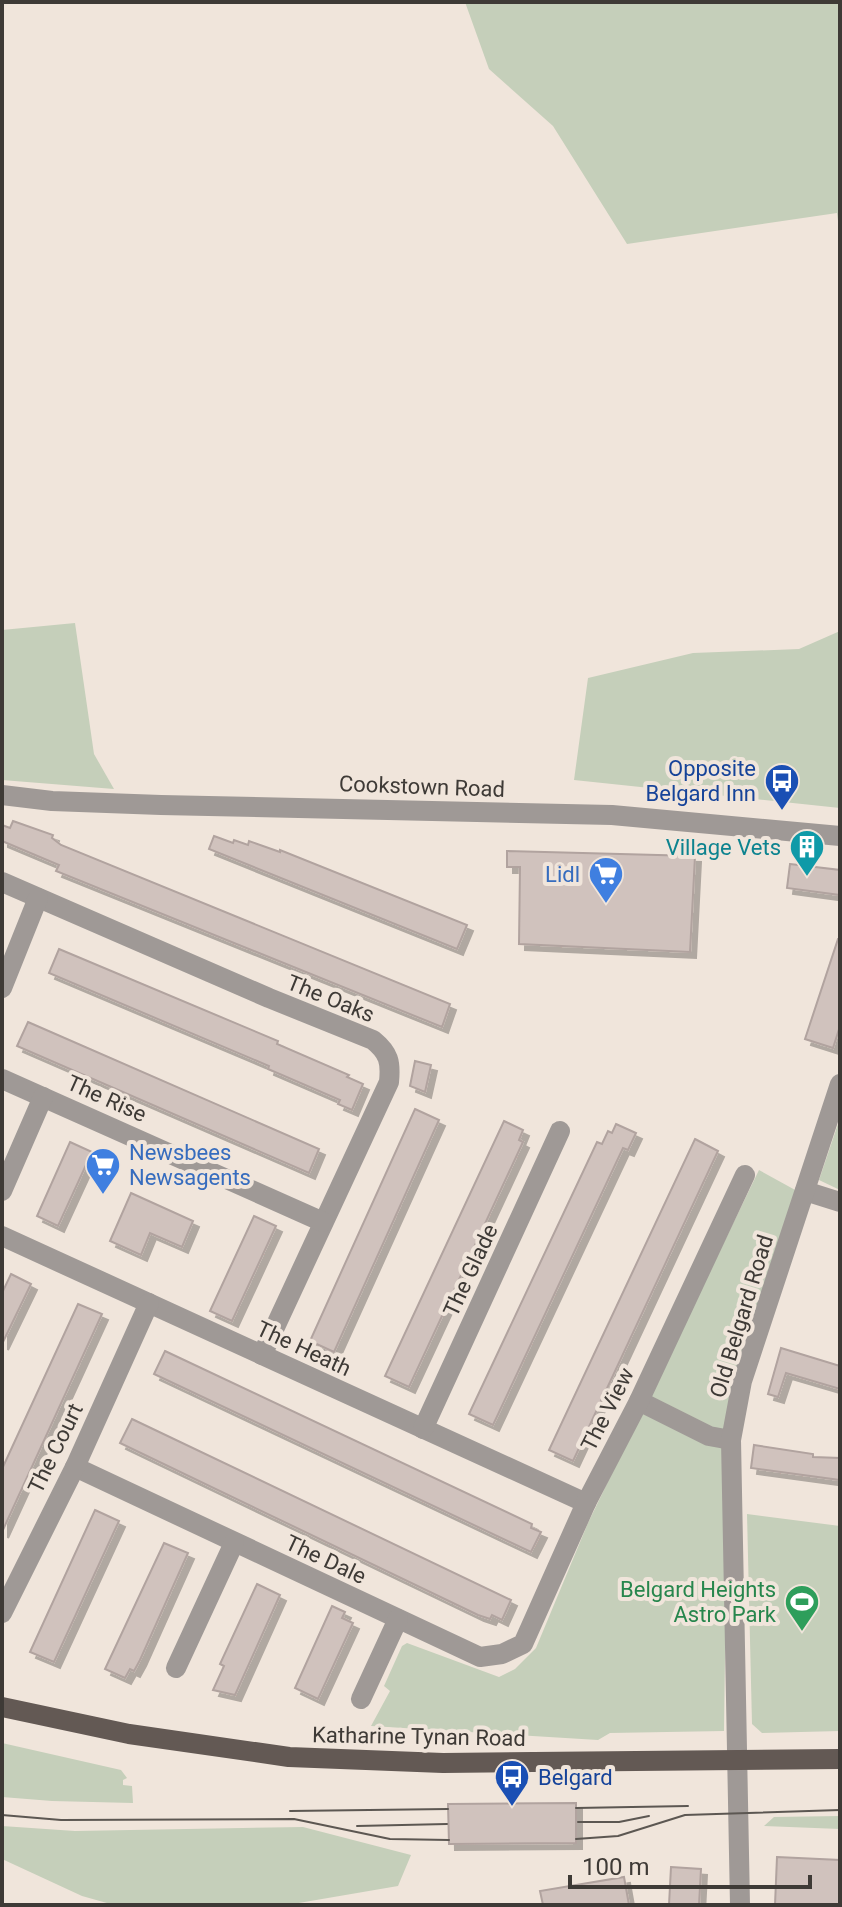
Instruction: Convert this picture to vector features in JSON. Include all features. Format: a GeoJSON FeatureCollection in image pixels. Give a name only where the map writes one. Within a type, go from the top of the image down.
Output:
{"type":"FeatureCollection","features":[{"type":"Feature","properties":{"kind":"main road","name":"Katharine Tynan Road"},"geometry":{"type":"LineString","coordinates":[[2,1707],[129,1734],[289,1757],[443,1763],[840,1759]]}},
{"type":"Feature","properties":{"kind":"street","name":"Cookstown Road"},"geometry":{"type":"LineString","coordinates":[[2,795],[52,801],[161,805],[612,815],[840,836]]}},
{"type":"Feature","properties":{"kind":"street","name":"The Oaks"},"geometry":{"type":"LineString","coordinates":[[2,882],[373,1040],[387,1052],[391,1065],[389,1082],[262,1355]]}},
{"type":"Feature","properties":{"kind":"street"},"geometry":{"type":"LineString","coordinates":[[2,988],[38,898]]}},
{"type":"Feature","properties":{"kind":"street","name":"The Rise"},"geometry":{"type":"LineString","coordinates":[[2,1079],[323,1222]]}},
{"type":"Feature","properties":{"kind":"street","name":"Old Belgard Road"},"geometry":{"type":"LineString","coordinates":[[740,1905],[731,1440],[742,1381],[840,1084]]}},
{"type":"Feature","properties":{"kind":"street"},"geometry":{"type":"LineString","coordinates":[[2,1191],[43,1097]]}},
{"type":"Feature","properties":{"kind":"street","name":"The Glade"},"geometry":{"type":"LineString","coordinates":[[423,1429],[560,1131]]}},
{"type":"Feature","properties":{"kind":"street","name":"The View"},"geometry":{"type":"LineString","coordinates":[[502,1654],[523,1644],[586,1503],[639,1401],[745,1175]]}},
{"type":"Feature","properties":{"kind":"street"},"geometry":{"type":"LineString","coordinates":[[805,1191],[840,1202]]}},
{"type":"Feature","properties":{"kind":"street","name":"The Heath"},"geometry":{"type":"LineString","coordinates":[[2,1236],[586,1503]]}},
{"type":"Feature","properties":{"kind":"street","name":"The Court"},"geometry":{"type":"LineString","coordinates":[[2,1613],[75,1467],[149,1303]]}},
{"type":"Feature","properties":{"kind":"street"},"geometry":{"type":"LineString","coordinates":[[639,1401],[709,1436],[731,1440]]}},
{"type":"Feature","properties":{"kind":"street","name":"The Dale"},"geometry":{"type":"LineString","coordinates":[[75,1467],[480,1657],[502,1654]]}},
{"type":"Feature","properties":{"kind":"street"},"geometry":{"type":"LineString","coordinates":[[176,1668],[234,1543]]}},
{"type":"Feature","properties":{"kind":"street"},"geometry":{"type":"LineString","coordinates":[[361,1699],[398,1619]]}},
{"type":"Feature","properties":{"kind":"green space"},"geometry":{"type":"Polygon","coordinates":[[[465,2],[840,2],[840,237],[837,213],[627,244],[553,126],[489,69],[465,2]]]}},
{"type":"Feature","properties":{"kind":"green space"},"geometry":{"type":"Polygon","coordinates":[[[75,623],[94,754],[114,789],[2,780],[2,630],[75,623]]]}},
{"type":"Feature","properties":{"kind":"green space"},"geometry":{"type":"Polygon","coordinates":[[[840,631],[840,808],[574,780],[588,678],[693,653],[799,649],[840,631]]]}},
{"type":"Feature","properties":{"kind":"green space"},"geometry":{"type":"Polygon","coordinates":[[[840,1118],[840,1190],[819,1180],[840,1118]]]}},
{"type":"Feature","properties":{"kind":"green space"},"geometry":{"type":"Polygon","coordinates":[[[759,1170],[797,1191],[736,1381],[727,1510],[724,1731],[610,1733],[598,1740],[371,1726],[390,1691],[384,1686],[402,1646],[407,1643],[499,1677],[515,1669],[536,1648],[588,1523],[759,1170]]]}},
{"type":"Feature","properties":{"kind":"green space","name":"Belgard Heights Astro Park"},"geometry":{"type":"Polygon","coordinates":[[[747,1514],[840,1526],[840,1731],[762,1733],[752,1724],[747,1514]]]}},
{"type":"Feature","properties":{"kind":"green space"},"geometry":{"type":"Polygon","coordinates":[[[2,1743],[121,1770],[127,1778],[123,1780],[123,1785],[132,1786],[133,1803],[2,1797],[2,1743]]]}},
{"type":"Feature","properties":{"kind":"green space"},"geometry":{"type":"Polygon","coordinates":[[[840,1816],[840,1829],[764,1826],[774,1817],[840,1816]]]}},
{"type":"Feature","properties":{"kind":"green space"},"geometry":{"type":"Polygon","coordinates":[[[2,1826],[75,1831],[303,1827],[411,1855],[398,1886],[287,1905],[114,1905],[82,1896],[2,1859],[2,1826]]]}},
{"type":"Feature","properties":{"kind":"building"},"geometry":{"type":"Polygon","coordinates":[[[13,821],[53,835],[52,838],[61,845],[450,1004],[442,1027],[56,871],[59,865],[2,841],[2,825],[10,828],[13,821]]]}},
{"type":"Feature","properties":{"kind":"building"},"geometry":{"type":"Polygon","coordinates":[[[214,836],[233,843],[234,840],[248,845],[249,841],[280,850],[467,925],[457,949],[209,849],[214,836]]]}},
{"type":"Feature","properties":{"kind":"building","name":"Lidl"},"geometry":{"type":"Polygon","coordinates":[[[507,851],[695,856],[690,952],[519,944],[520,867],[507,867],[507,851]]]}},
{"type":"Feature","properties":{"kind":"building","name":"Village Vets"},"geometry":{"type":"Polygon","coordinates":[[[790,864],[840,870],[840,895],[787,888],[790,864]]]}},
{"type":"Feature","properties":{"kind":"building"},"geometry":{"type":"Polygon","coordinates":[[[838,939],[840,1026],[833,1048],[805,1039],[838,939]]]}},
{"type":"Feature","properties":{"kind":"building"},"geometry":{"type":"Polygon","coordinates":[[[59,949],[278,1041],[277,1044],[349,1075],[347,1077],[363,1084],[352,1110],[338,1104],[340,1100],[268,1069],[269,1066],[49,973],[59,949]]]}},
{"type":"Feature","properties":{"kind":"building"},"geometry":{"type":"Polygon","coordinates":[[[28,1022],[319,1149],[309,1173],[17,1046],[28,1022]]]}},
{"type":"Feature","properties":{"kind":"building"},"geometry":{"type":"Polygon","coordinates":[[[415,1061],[431,1065],[425,1092],[410,1086],[415,1061]]]}},
{"type":"Feature","properties":{"kind":"building"},"geometry":{"type":"Polygon","coordinates":[[[415,1109],[439,1120],[334,1352],[310,1341],[415,1109]]]}},
{"type":"Feature","properties":{"kind":"building"},"geometry":{"type":"Polygon","coordinates":[[[504,1121],[523,1130],[519,1140],[523,1142],[409,1387],[385,1376],[504,1121]]]}},
{"type":"Feature","properties":{"kind":"building"},"geometry":{"type":"Polygon","coordinates":[[[616,1124],[636,1133],[628,1150],[623,1148],[493,1425],[469,1414],[597,1142],[602,1144],[608,1131],[612,1133],[616,1124]]]}},
{"type":"Feature","properties":{"kind":"building"},"geometry":{"type":"Polygon","coordinates":[[[695,1139],[718,1151],[573,1461],[549,1450],[695,1139]]]}},
{"type":"Feature","properties":{"kind":"building"},"geometry":{"type":"Polygon","coordinates":[[[70,1142],[92,1152],[58,1226],[37,1216],[70,1142]]]}},
{"type":"Feature","properties":{"kind":"building"},"geometry":{"type":"Polygon","coordinates":[[[131,1193],[193,1221],[182,1247],[150,1233],[141,1255],[110,1241],[131,1193]]]}},
{"type":"Feature","properties":{"kind":"building"},"geometry":{"type":"Polygon","coordinates":[[[254,1216],[276,1226],[232,1321],[210,1311],[254,1216]]]}},
{"type":"Feature","properties":{"kind":"building"},"geometry":{"type":"Polygon","coordinates":[[[11,1274],[31,1284],[2,1344],[2,1293],[11,1274]]]}},
{"type":"Feature","properties":{"kind":"building"},"geometry":{"type":"Polygon","coordinates":[[[78,1304],[102,1314],[2,1532],[2,1469],[78,1304]]]}},
{"type":"Feature","properties":{"kind":"building"},"geometry":{"type":"Polygon","coordinates":[[[781,1348],[840,1366],[840,1389],[786,1373],[778,1397],[768,1394],[781,1348]]]}},
{"type":"Feature","properties":{"kind":"building"},"geometry":{"type":"Polygon","coordinates":[[[165,1351],[532,1524],[531,1528],[541,1532],[531,1552],[154,1374],[165,1351]]]}},
{"type":"Feature","properties":{"kind":"building"},"geometry":{"type":"Polygon","coordinates":[[[132,1419],[511,1600],[502,1620],[492,1615],[490,1619],[478,1615],[120,1443],[132,1419]]]}},
{"type":"Feature","properties":{"kind":"building"},"geometry":{"type":"Polygon","coordinates":[[[754,1445],[813,1454],[813,1457],[840,1458],[840,1480],[751,1468],[754,1445]]]}},
{"type":"Feature","properties":{"kind":"building"},"geometry":{"type":"Polygon","coordinates":[[[95,1510],[119,1521],[54,1662],[30,1652],[95,1510]]]}},
{"type":"Feature","properties":{"kind":"building"},"geometry":{"type":"Polygon","coordinates":[[[164,1543],[188,1553],[140,1660],[134,1671],[130,1669],[125,1678],[105,1669],[164,1543]]]}},
{"type":"Feature","properties":{"kind":"building"},"geometry":{"type":"Polygon","coordinates":[[[257,1584],[280,1595],[235,1695],[213,1690],[224,1666],[220,1664],[257,1584]]]}},
{"type":"Feature","properties":{"kind":"building"},"geometry":{"type":"Polygon","coordinates":[[[332,1606],[345,1612],[342,1618],[353,1623],[318,1699],[295,1688],[332,1606]]]}},
{"type":"Feature","properties":{"kind":"building"},"geometry":{"type":"Polygon","coordinates":[[[576,1803],[576,1843],[449,1844],[448,1804],[576,1803]]]}},
{"type":"Feature","properties":{"kind":"building"},"geometry":{"type":"Polygon","coordinates":[[[777,1857],[840,1860],[840,1905],[775,1905],[777,1857]]]}},
{"type":"Feature","properties":{"kind":"building"},"geometry":{"type":"Polygon","coordinates":[[[671,1867],[701,1869],[699,1905],[669,1905],[671,1867]]]}},
{"type":"Feature","properties":{"kind":"building"},"geometry":{"type":"Polygon","coordinates":[[[624,1877],[629,1905],[543,1905],[540,1891],[624,1877]]]}},
{"type":"Feature","properties":{"kind":"tram line"},"geometry":{"type":"LineString","coordinates":[[576,1808],[688,1806]]}},
{"type":"Feature","properties":{"kind":"tram line"},"geometry":{"type":"LineString","coordinates":[[290,1811],[448,1809]]}},
{"type":"Feature","properties":{"kind":"tram line"},"geometry":{"type":"LineString","coordinates":[[576,1839],[618,1836],[685,1815],[840,1810]]}},
{"type":"Feature","properties":{"kind":"tram line"},"geometry":{"type":"LineString","coordinates":[[2,1815],[61,1820],[294,1819],[390,1839],[449,1840]]}},
{"type":"Feature","properties":{"kind":"tram line"},"geometry":{"type":"LineString","coordinates":[[578,1822],[619,1822],[649,1816]]}},
{"type":"Feature","properties":{"kind":"tram line"},"geometry":{"type":"LineString","coordinates":[[357,1826],[447,1824]]}},
{"type":"Feature","properties":{"kind":"place","name":"Opposite Belgard Inn"},"geometry":{"type":"Point","coordinates":[782,812]}},
{"type":"Feature","properties":{"kind":"place","name":"Village Vets"},"geometry":{"type":"Point","coordinates":[807,878]}},
{"type":"Feature","properties":{"kind":"place","name":"Lidl"},"geometry":{"type":"Point","coordinates":[606,905]}},
{"type":"Feature","properties":{"kind":"place","name":"Newsbees Newsagents"},"geometry":{"type":"Point","coordinates":[103,1196]}},
{"type":"Feature","properties":{"kind":"place","name":"Belgard Heights Astro Park"},"geometry":{"type":"Point","coordinates":[802,1633]}},
{"type":"Feature","properties":{"kind":"place","name":"Belgard"},"geometry":{"type":"Point","coordinates":[512,1808]}}]}
